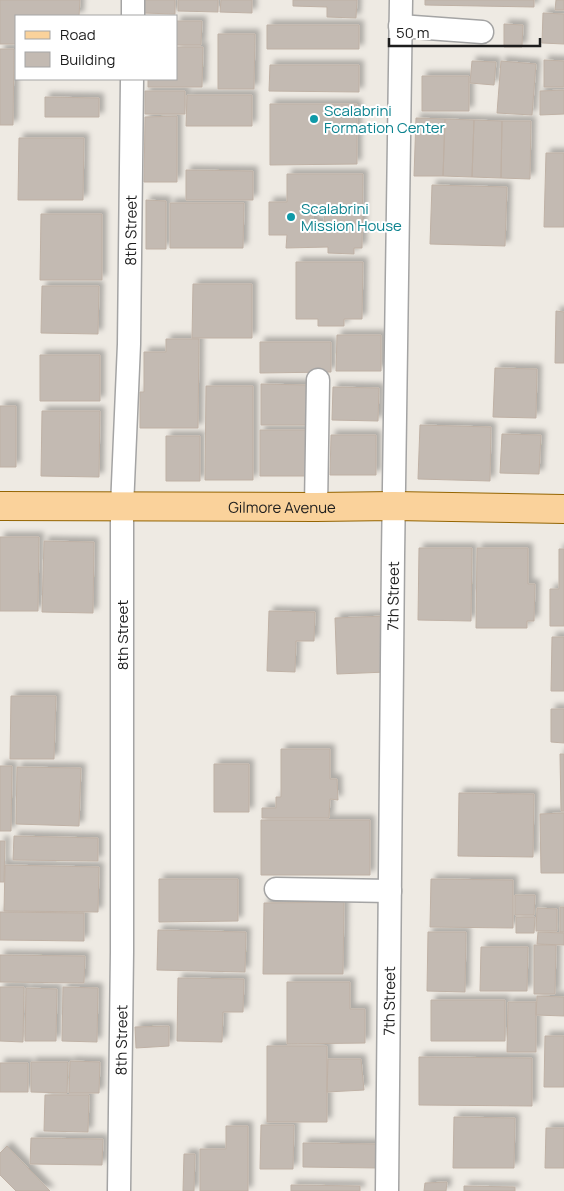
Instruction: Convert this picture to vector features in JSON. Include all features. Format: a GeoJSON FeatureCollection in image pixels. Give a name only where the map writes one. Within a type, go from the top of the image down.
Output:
{"type":"FeatureCollection","features":[{"type":"Feature","properties":{"kind":"main road","name":"Gilmore Avenue"},"geometry":{"type":"LineString","coordinates":[[0,506],[394,506],[564,509]]}},
{"type":"Feature","properties":{"kind":"street"},"geometry":{"type":"LineString","coordinates":[[133,15],[134,0]]}},
{"type":"Feature","properties":{"kind":"street","name":"7th Street"},"geometry":{"type":"LineString","coordinates":[[388,1191],[401,0]]}},
{"type":"Feature","properties":{"kind":"street"},"geometry":{"type":"LineString","coordinates":[[400,26],[482,32]]}},
{"type":"Feature","properties":{"kind":"street","name":"8th Street"},"geometry":{"type":"LineString","coordinates":[[119,1191],[122,952],[122,507],[129,344],[132,80]]}},
{"type":"Feature","properties":{"kind":"street"},"geometry":{"type":"LineString","coordinates":[[316,507],[318,380]]}},
{"type":"Feature","properties":{"kind":"street"},"geometry":{"type":"LineString","coordinates":[[276,889],[390,891]]}},
{"type":"Feature","properties":{"kind":"building"},"geometry":{"type":"Polygon","coordinates":[[[0,0],[80,0],[79,15],[15,15],[15,44],[0,44],[0,0]]]}},
{"type":"Feature","properties":{"kind":"building"},"geometry":{"type":"Polygon","coordinates":[[[142,0],[175,0],[175,14],[142,13],[142,0]]]}},
{"type":"Feature","properties":{"kind":"building"},"geometry":{"type":"Polygon","coordinates":[[[178,0],[218,0],[218,12],[178,11],[178,0]]]}},
{"type":"Feature","properties":{"kind":"building"},"geometry":{"type":"Polygon","coordinates":[[[221,0],[252,0],[252,13],[220,12],[221,0]]]}},
{"type":"Feature","properties":{"kind":"building"},"geometry":{"type":"Polygon","coordinates":[[[293,0],[357,0],[356,18],[327,17],[327,7],[293,6],[293,0]]]}},
{"type":"Feature","properties":{"kind":"building"},"geometry":{"type":"Polygon","coordinates":[[[425,0],[534,0],[534,7],[425,5],[425,0]]]}},
{"type":"Feature","properties":{"kind":"building"},"geometry":{"type":"Polygon","coordinates":[[[556,0],[564,0],[564,10],[555,10],[556,0]]]}},
{"type":"Feature","properties":{"kind":"building"},"geometry":{"type":"Polygon","coordinates":[[[543,13],[564,14],[564,44],[542,43],[543,13]]]}},
{"type":"Feature","properties":{"kind":"building"},"geometry":{"type":"Polygon","coordinates":[[[178,21],[202,21],[201,45],[178,45],[178,21]]]}},
{"type":"Feature","properties":{"kind":"building"},"geometry":{"type":"Polygon","coordinates":[[[504,24],[523,25],[522,47],[504,47],[504,24]]]}},
{"type":"Feature","properties":{"kind":"building"},"geometry":{"type":"Polygon","coordinates":[[[267,25],[359,25],[359,49],[267,49],[267,25]]]}},
{"type":"Feature","properties":{"kind":"building"},"geometry":{"type":"Polygon","coordinates":[[[218,34],[255,34],[254,89],[218,89],[218,34]]]}},
{"type":"Feature","properties":{"kind":"building"},"geometry":{"type":"Polygon","coordinates":[[[178,47],[203,47],[202,87],[148,87],[148,80],[178,80],[178,47]]]}},
{"type":"Feature","properties":{"kind":"building"},"geometry":{"type":"Polygon","coordinates":[[[0,49],[14,49],[13,125],[0,125],[0,49]]]}},
{"type":"Feature","properties":{"kind":"building"},"geometry":{"type":"Polygon","coordinates":[[[544,60],[564,61],[564,87],[544,87],[544,60]]]}},
{"type":"Feature","properties":{"kind":"building"},"geometry":{"type":"Polygon","coordinates":[[[472,61],[496,62],[494,85],[470,83],[472,61]]]}},
{"type":"Feature","properties":{"kind":"building"},"geometry":{"type":"Polygon","coordinates":[[[501,61],[536,64],[532,115],[497,113],[501,61]]]}},
{"type":"Feature","properties":{"kind":"building"},"geometry":{"type":"Polygon","coordinates":[[[270,65],[359,65],[359,92],[269,91],[270,65]]]}},
{"type":"Feature","properties":{"kind":"building"},"geometry":{"type":"Polygon","coordinates":[[[422,76],[469,76],[469,111],[422,111],[422,76]]]}},
{"type":"Feature","properties":{"kind":"building"},"geometry":{"type":"Polygon","coordinates":[[[564,90],[564,114],[540,115],[540,91],[564,90]]]}},
{"type":"Feature","properties":{"kind":"building"},"geometry":{"type":"Polygon","coordinates":[[[145,91],[185,91],[185,114],[145,114],[145,91]]]}},
{"type":"Feature","properties":{"kind":"building"},"geometry":{"type":"Polygon","coordinates":[[[187,95],[252,95],[252,126],[186,126],[187,95]]]}},
{"type":"Feature","properties":{"kind":"building"},"geometry":{"type":"Polygon","coordinates":[[[45,97],[99,98],[99,117],[45,117],[45,97]]]}},
{"type":"Feature","properties":{"kind":"building","name":"Scalabrini Formation Center"},"geometry":{"type":"Polygon","coordinates":[[[270,104],[357,104],[357,164],[270,165],[270,104]]]}},
{"type":"Feature","properties":{"kind":"building"},"geometry":{"type":"Polygon","coordinates":[[[177,116],[177,182],[144,182],[145,117],[177,116]]]}},
{"type":"Feature","properties":{"kind":"building"},"geometry":{"type":"Polygon","coordinates":[[[416,118],[445,119],[443,176],[414,176],[416,118]]]}},
{"type":"Feature","properties":{"kind":"building"},"geometry":{"type":"Polygon","coordinates":[[[445,119],[474,120],[472,177],[443,176],[445,119]]]}},
{"type":"Feature","properties":{"kind":"building"},"geometry":{"type":"Polygon","coordinates":[[[474,120],[502,121],[501,178],[472,177],[474,120]]]}},
{"type":"Feature","properties":{"kind":"building"},"geometry":{"type":"Polygon","coordinates":[[[502,121],[531,121],[530,179],[501,178],[502,121]]]}},
{"type":"Feature","properties":{"kind":"building"},"geometry":{"type":"Polygon","coordinates":[[[19,138],[84,138],[83,200],[18,200],[19,138]]]}},
{"type":"Feature","properties":{"kind":"building"},"geometry":{"type":"Polygon","coordinates":[[[546,153],[564,153],[564,227],[544,227],[546,153]]]}},
{"type":"Feature","properties":{"kind":"building"},"geometry":{"type":"Polygon","coordinates":[[[186,170],[253,171],[253,200],[186,200],[186,170]]]}},
{"type":"Feature","properties":{"kind":"building","name":"Scalabrini Mission House"},"geometry":{"type":"Polygon","coordinates":[[[287,174],[363,174],[362,248],[354,248],[354,254],[328,253],[328,247],[286,248],[287,235],[269,235],[269,202],[287,202],[287,174]],[[313,212],[313,221],[324,222],[325,213],[313,212]]]}},
{"type":"Feature","properties":{"kind":"building"},"geometry":{"type":"Polygon","coordinates":[[[432,185],[507,187],[505,246],[430,244],[432,185]]]}},
{"type":"Feature","properties":{"kind":"building"},"geometry":{"type":"Polygon","coordinates":[[[146,200],[166,201],[166,249],[146,249],[146,200]]]}},
{"type":"Feature","properties":{"kind":"building"},"geometry":{"type":"Polygon","coordinates":[[[170,203],[244,203],[243,248],[170,248],[170,203]]]}},
{"type":"Feature","properties":{"kind":"building"},"geometry":{"type":"Polygon","coordinates":[[[41,214],[102,214],[102,280],[40,280],[41,214]]]}},
{"type":"Feature","properties":{"kind":"building"},"geometry":{"type":"Polygon","coordinates":[[[296,262],[363,262],[362,319],[344,319],[344,326],[318,326],[318,319],[296,319],[296,262]]]}},
{"type":"Feature","properties":{"kind":"building"},"geometry":{"type":"Polygon","coordinates":[[[193,284],[252,284],[252,338],[192,338],[193,284]]]}},
{"type":"Feature","properties":{"kind":"building"},"geometry":{"type":"Polygon","coordinates":[[[42,286],[99,286],[98,334],[41,333],[42,286]]]}},
{"type":"Feature","properties":{"kind":"building"},"geometry":{"type":"Polygon","coordinates":[[[556,311],[564,312],[564,363],[555,363],[556,311]]]}},
{"type":"Feature","properties":{"kind":"building"},"geometry":{"type":"Polygon","coordinates":[[[337,335],[381,335],[381,371],[336,371],[337,335]]]}},
{"type":"Feature","properties":{"kind":"building"},"geometry":{"type":"Polygon","coordinates":[[[166,339],[199,339],[198,428],[140,428],[140,392],[144,392],[144,352],[166,352],[166,339]]]}},
{"type":"Feature","properties":{"kind":"building"},"geometry":{"type":"Polygon","coordinates":[[[260,342],[331,342],[331,372],[260,373],[260,342]]]}},
{"type":"Feature","properties":{"kind":"building"},"geometry":{"type":"Polygon","coordinates":[[[40,355],[100,355],[100,401],[40,401],[40,355]]]}},
{"type":"Feature","properties":{"kind":"building"},"geometry":{"type":"Polygon","coordinates":[[[495,368],[537,369],[536,418],[493,417],[495,368]]]}},
{"type":"Feature","properties":{"kind":"building"},"geometry":{"type":"Polygon","coordinates":[[[261,384],[308,385],[308,425],[261,425],[261,384]]]}},
{"type":"Feature","properties":{"kind":"building"},"geometry":{"type":"Polygon","coordinates":[[[206,386],[253,386],[253,480],[205,480],[206,386]]]}},
{"type":"Feature","properties":{"kind":"building"},"geometry":{"type":"Polygon","coordinates":[[[333,387],[379,388],[378,421],[332,420],[333,387]]]}},
{"type":"Feature","properties":{"kind":"building"},"geometry":{"type":"Polygon","coordinates":[[[0,406],[16,406],[16,467],[0,467],[0,406]]]}},
{"type":"Feature","properties":{"kind":"building"},"geometry":{"type":"Polygon","coordinates":[[[42,411],[100,411],[99,477],[41,476],[42,411]]]}},
{"type":"Feature","properties":{"kind":"building"},"geometry":{"type":"Polygon","coordinates":[[[420,425],[491,427],[490,481],[418,479],[420,425]]]}},
{"type":"Feature","properties":{"kind":"building"},"geometry":{"type":"Polygon","coordinates":[[[260,430],[307,430],[307,476],[260,476],[260,430]]]}},
{"type":"Feature","properties":{"kind":"building"},"geometry":{"type":"Polygon","coordinates":[[[502,434],[541,435],[539,474],[500,473],[502,434]]]}},
{"type":"Feature","properties":{"kind":"building"},"geometry":{"type":"Polygon","coordinates":[[[331,435],[376,435],[376,475],[330,475],[331,435]]]}},
{"type":"Feature","properties":{"kind":"building"},"geometry":{"type":"Polygon","coordinates":[[[166,436],[200,436],[200,481],[166,481],[166,436]]]}},
{"type":"Feature","properties":{"kind":"building"},"geometry":{"type":"Polygon","coordinates":[[[0,537],[39,537],[38,611],[0,611],[0,537]]]}},
{"type":"Feature","properties":{"kind":"building"},"geometry":{"type":"Polygon","coordinates":[[[44,541],[94,542],[93,613],[42,612],[44,541]]]}},
{"type":"Feature","properties":{"kind":"building"},"geometry":{"type":"Polygon","coordinates":[[[419,548],[472,548],[471,621],[418,620],[419,548]]]}},
{"type":"Feature","properties":{"kind":"building"},"geometry":{"type":"Polygon","coordinates":[[[477,548],[528,548],[528,584],[535,584],[534,621],[527,621],[527,628],[476,628],[477,548]]]}},
{"type":"Feature","properties":{"kind":"building"},"geometry":{"type":"Polygon","coordinates":[[[559,549],[564,549],[564,626],[550,626],[550,589],[559,589],[559,549]]]}},
{"type":"Feature","properties":{"kind":"building"},"geometry":{"type":"Polygon","coordinates":[[[269,611],[315,612],[314,641],[296,641],[295,672],[267,671],[269,611]]]}},
{"type":"Feature","properties":{"kind":"building"},"geometry":{"type":"Polygon","coordinates":[[[386,616],[387,672],[337,674],[335,618],[386,616]]]}},
{"type":"Feature","properties":{"kind":"building"},"geometry":{"type":"Polygon","coordinates":[[[552,637],[564,637],[564,691],[551,691],[552,637]]]}},
{"type":"Feature","properties":{"kind":"building"},"geometry":{"type":"Polygon","coordinates":[[[11,696],[56,696],[54,759],[10,759],[11,696]]]}},
{"type":"Feature","properties":{"kind":"building"},"geometry":{"type":"Polygon","coordinates":[[[551,709],[564,709],[564,743],[551,742],[551,709]]]}},
{"type":"Feature","properties":{"kind":"building"},"geometry":{"type":"Polygon","coordinates":[[[281,749],[330,749],[330,779],[337,779],[338,800],[330,799],[329,818],[262,818],[262,808],[276,808],[276,797],[281,797],[281,749]]]}},
{"type":"Feature","properties":{"kind":"building"},"geometry":{"type":"Polygon","coordinates":[[[560,754],[564,754],[564,811],[561,811],[560,754]]]}},
{"type":"Feature","properties":{"kind":"building"},"geometry":{"type":"Polygon","coordinates":[[[214,764],[249,764],[249,812],[214,812],[214,764]]]}},
{"type":"Feature","properties":{"kind":"building"},"geometry":{"type":"Polygon","coordinates":[[[0,766],[12,766],[11,831],[0,831],[0,766]]]}},
{"type":"Feature","properties":{"kind":"building"},"geometry":{"type":"Polygon","coordinates":[[[17,767],[81,768],[79,826],[16,824],[17,767]]]}},
{"type":"Feature","properties":{"kind":"building"},"geometry":{"type":"Polygon","coordinates":[[[459,793],[534,794],[533,857],[458,856],[459,793]]]}},
{"type":"Feature","properties":{"kind":"building"},"geometry":{"type":"Polygon","coordinates":[[[564,813],[564,873],[541,873],[540,814],[564,813]]]}},
{"type":"Feature","properties":{"kind":"building"},"geometry":{"type":"Polygon","coordinates":[[[261,820],[370,820],[370,875],[261,875],[261,820]]]}},
{"type":"Feature","properties":{"kind":"building"},"geometry":{"type":"Polygon","coordinates":[[[14,836],[98,838],[98,861],[13,860],[14,836]]]}},
{"type":"Feature","properties":{"kind":"building"},"geometry":{"type":"Polygon","coordinates":[[[0,841],[5,841],[4,882],[0,882],[0,841]]]}},
{"type":"Feature","properties":{"kind":"building"},"geometry":{"type":"Polygon","coordinates":[[[5,865],[99,867],[98,912],[4,911],[5,865]]]}},
{"type":"Feature","properties":{"kind":"building"},"geometry":{"type":"Polygon","coordinates":[[[159,879],[238,879],[238,921],[159,922],[159,879]]]}},
{"type":"Feature","properties":{"kind":"building"},"geometry":{"type":"Polygon","coordinates":[[[431,879],[513,880],[513,928],[430,927],[431,879]]]}},
{"type":"Feature","properties":{"kind":"building"},"geometry":{"type":"Polygon","coordinates":[[[515,895],[535,895],[534,915],[515,915],[515,895]]]}},
{"type":"Feature","properties":{"kind":"building"},"geometry":{"type":"Polygon","coordinates":[[[344,902],[343,974],[263,974],[264,903],[344,902]]]}},
{"type":"Feature","properties":{"kind":"building"},"geometry":{"type":"Polygon","coordinates":[[[560,907],[564,907],[564,932],[560,932],[560,907]]]}},
{"type":"Feature","properties":{"kind":"building"},"geometry":{"type":"Polygon","coordinates":[[[537,908],[557,909],[557,931],[536,931],[537,908]]]}},
{"type":"Feature","properties":{"kind":"building"},"geometry":{"type":"Polygon","coordinates":[[[0,912],[84,913],[84,941],[0,940],[0,912]]]}},
{"type":"Feature","properties":{"kind":"building"},"geometry":{"type":"Polygon","coordinates":[[[516,917],[535,917],[534,933],[516,933],[516,917]]]}},
{"type":"Feature","properties":{"kind":"building"},"geometry":{"type":"Polygon","coordinates":[[[158,930],[246,932],[245,972],[157,970],[158,930]]]}},
{"type":"Feature","properties":{"kind":"building"},"geometry":{"type":"Polygon","coordinates":[[[428,932],[466,932],[465,992],[427,991],[428,932]]]}},
{"type":"Feature","properties":{"kind":"building"},"geometry":{"type":"Polygon","coordinates":[[[538,932],[564,933],[564,945],[537,944],[538,932]]]}},
{"type":"Feature","properties":{"kind":"building"},"geometry":{"type":"Polygon","coordinates":[[[534,945],[556,945],[555,994],[534,994],[534,945]]]}},
{"type":"Feature","properties":{"kind":"building"},"geometry":{"type":"Polygon","coordinates":[[[481,947],[528,947],[527,991],[480,991],[481,947]]]}},
{"type":"Feature","properties":{"kind":"building"},"geometry":{"type":"Polygon","coordinates":[[[0,955],[85,956],[84,983],[0,982],[0,955]]]}},
{"type":"Feature","properties":{"kind":"building"},"geometry":{"type":"Polygon","coordinates":[[[178,978],[244,979],[243,1012],[223,1012],[222,1042],[177,1041],[178,978]]]}},
{"type":"Feature","properties":{"kind":"building"},"geometry":{"type":"Polygon","coordinates":[[[287,982],[350,982],[350,1009],[365,1009],[365,1043],[287,1044],[287,982]]]}},
{"type":"Feature","properties":{"kind":"building"},"geometry":{"type":"Polygon","coordinates":[[[0,987],[24,987],[23,1042],[0,1041],[0,987]]]}},
{"type":"Feature","properties":{"kind":"building"},"geometry":{"type":"Polygon","coordinates":[[[63,987],[98,988],[97,1042],[62,1041],[63,987]]]}},
{"type":"Feature","properties":{"kind":"building"},"geometry":{"type":"Polygon","coordinates":[[[26,988],[57,989],[56,1041],[25,1041],[26,988]]]}},
{"type":"Feature","properties":{"kind":"building"},"geometry":{"type":"Polygon","coordinates":[[[537,996],[564,997],[564,1016],[536,1015],[537,996]]]}},
{"type":"Feature","properties":{"kind":"building"},"geometry":{"type":"Polygon","coordinates":[[[431,1000],[505,1000],[505,1041],[431,1041],[431,1000]]]}},
{"type":"Feature","properties":{"kind":"building"},"geometry":{"type":"Polygon","coordinates":[[[508,1002],[536,1002],[536,1052],[507,1052],[508,1002]]]}},
{"type":"Feature","properties":{"kind":"building"},"geometry":{"type":"Polygon","coordinates":[[[169,1026],[169,1046],[136,1048],[135,1027],[169,1026]]]}},
{"type":"Feature","properties":{"kind":"building"},"geometry":{"type":"Polygon","coordinates":[[[545,1036],[564,1036],[564,1087],[544,1087],[545,1036]]]}},
{"type":"Feature","properties":{"kind":"building"},"geometry":{"type":"Polygon","coordinates":[[[267,1046],[327,1046],[327,1122],[267,1122],[267,1046]]]}},
{"type":"Feature","properties":{"kind":"building"},"geometry":{"type":"Polygon","coordinates":[[[419,1057],[532,1058],[532,1106],[419,1105],[419,1057]]]}},
{"type":"Feature","properties":{"kind":"building"},"geometry":{"type":"Polygon","coordinates":[[[328,1059],[361,1059],[364,1090],[327,1092],[328,1059]]]}},
{"type":"Feature","properties":{"kind":"building"},"geometry":{"type":"Polygon","coordinates":[[[70,1061],[100,1062],[99,1093],[69,1093],[70,1061]]]}},
{"type":"Feature","properties":{"kind":"building"},"geometry":{"type":"Polygon","coordinates":[[[31,1062],[68,1062],[67,1093],[31,1092],[31,1062]]]}},
{"type":"Feature","properties":{"kind":"building"},"geometry":{"type":"Polygon","coordinates":[[[0,1063],[28,1063],[28,1092],[0,1092],[0,1063]]]}},
{"type":"Feature","properties":{"kind":"building"},"geometry":{"type":"Polygon","coordinates":[[[45,1095],[89,1095],[88,1132],[44,1131],[45,1095]]]}},
{"type":"Feature","properties":{"kind":"building"},"geometry":{"type":"Polygon","coordinates":[[[454,1117],[515,1118],[514,1168],[453,1168],[454,1117]]]}},
{"type":"Feature","properties":{"kind":"building"},"geometry":{"type":"Polygon","coordinates":[[[261,1125],[294,1125],[293,1169],[260,1169],[261,1125]]]}},
{"type":"Feature","properties":{"kind":"building"},"geometry":{"type":"Polygon","coordinates":[[[226,1126],[248,1126],[248,1191],[200,1191],[200,1149],[226,1149],[226,1126]]]}},
{"type":"Feature","properties":{"kind":"building"},"geometry":{"type":"Polygon","coordinates":[[[546,1128],[564,1128],[564,1168],[545,1168],[546,1128]]]}},
{"type":"Feature","properties":{"kind":"building"},"geometry":{"type":"Polygon","coordinates":[[[31,1138],[103,1139],[102,1165],[30,1164],[31,1138]]]}},
{"type":"Feature","properties":{"kind":"building"},"geometry":{"type":"Polygon","coordinates":[[[303,1143],[379,1144],[378,1168],[303,1167],[303,1143]]]}},
{"type":"Feature","properties":{"kind":"building"},"geometry":{"type":"Polygon","coordinates":[[[7,1146],[50,1191],[16,1191],[0,1175],[0,1153],[7,1146]]]}},
{"type":"Feature","properties":{"kind":"building"},"geometry":{"type":"Polygon","coordinates":[[[184,1154],[195,1154],[194,1191],[183,1191],[184,1154]]]}},
{"type":"Feature","properties":{"kind":"building"},"geometry":{"type":"Polygon","coordinates":[[[447,1182],[446,1191],[424,1191],[425,1183],[447,1182]]]}},
{"type":"Feature","properties":{"kind":"building"},"geometry":{"type":"Polygon","coordinates":[[[291,1185],[360,1186],[360,1191],[291,1191],[291,1185]]]}},
{"type":"Feature","properties":{"kind":"building"},"geometry":{"type":"Polygon","coordinates":[[[464,1186],[515,1187],[515,1191],[464,1191],[464,1186]]]}},
{"type":"Feature","properties":{"kind":"place","name":"Scalabrini Formation Center"},"geometry":{"type":"Point","coordinates":[314,119]}},
{"type":"Feature","properties":{"kind":"place","name":"Scalabrini Mission House"},"geometry":{"type":"Point","coordinates":[291,217]}}]}
